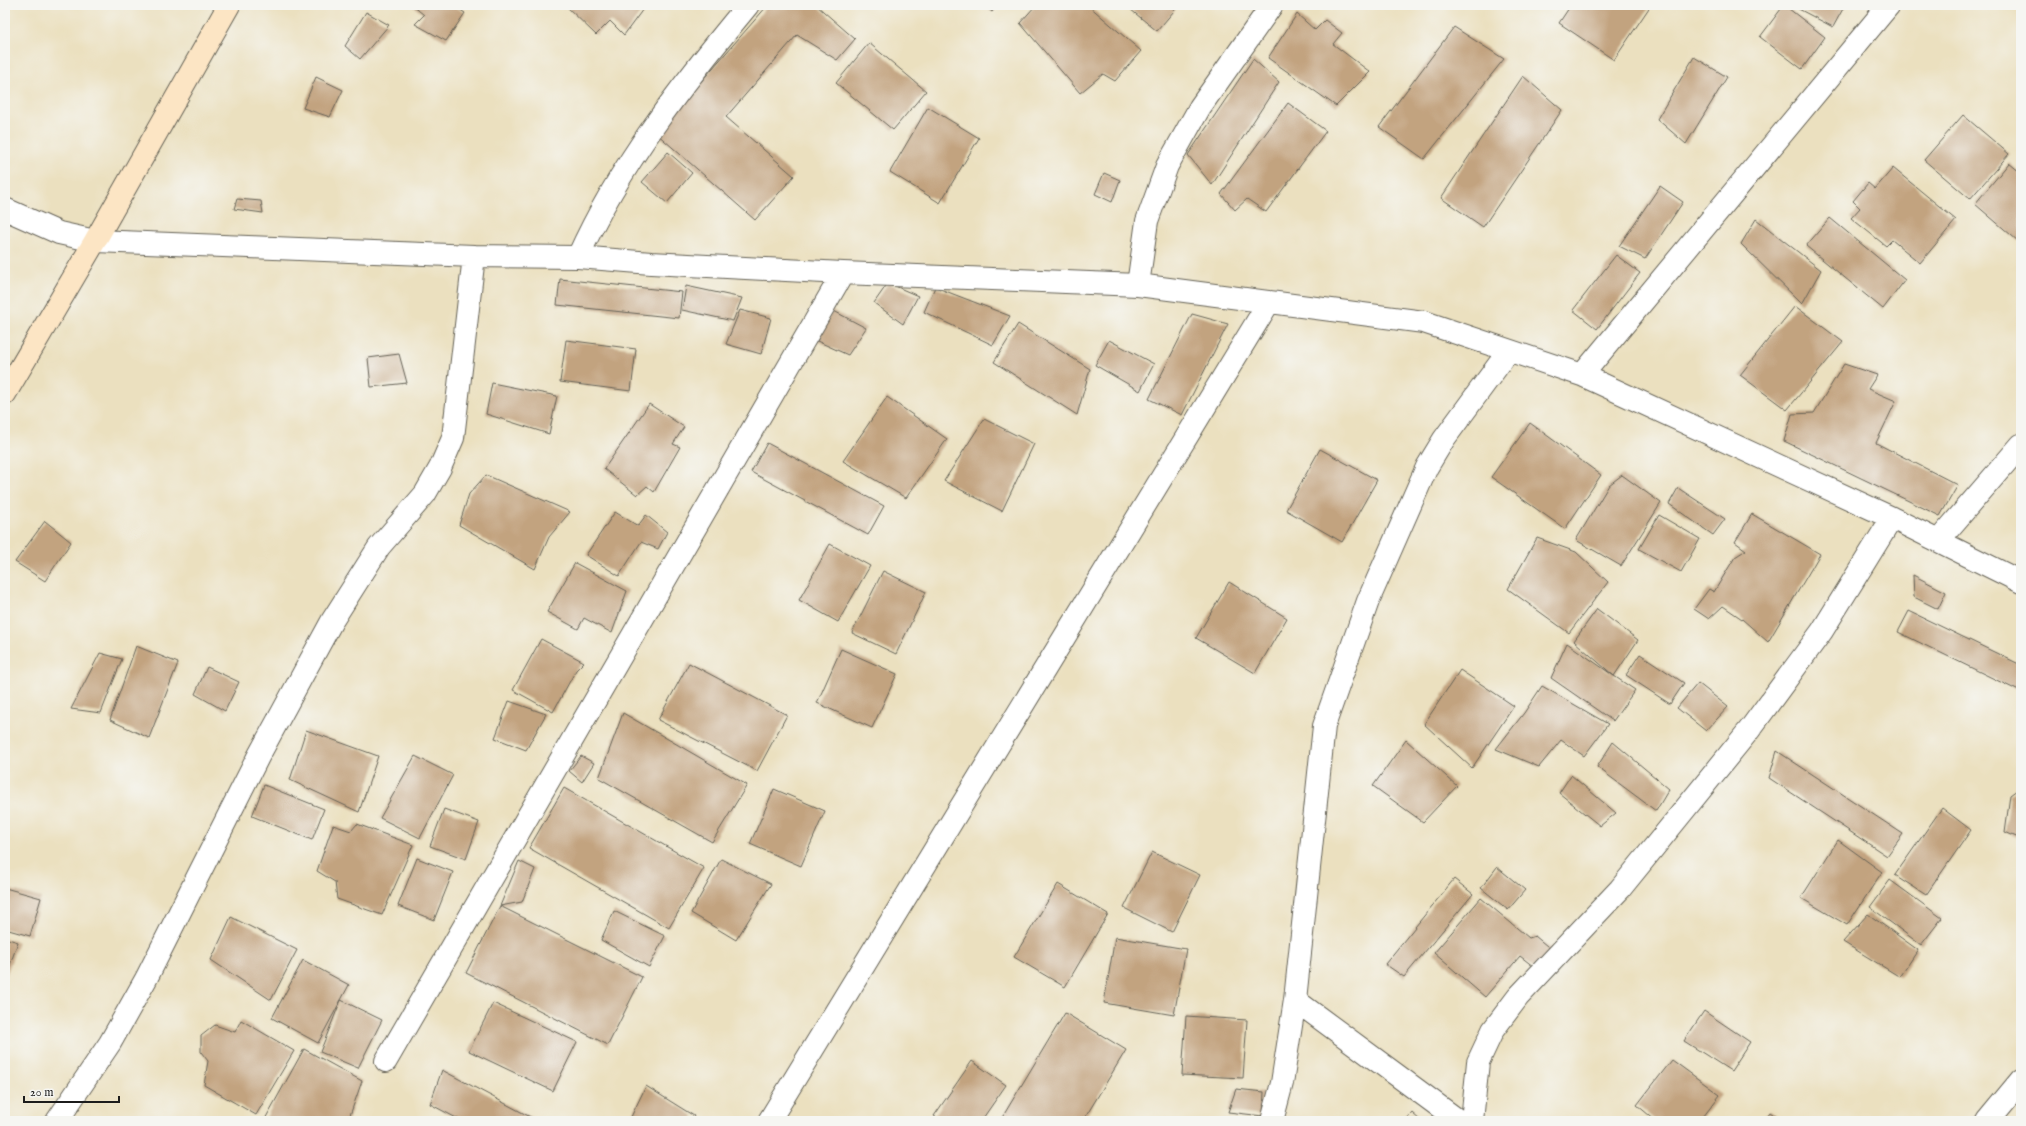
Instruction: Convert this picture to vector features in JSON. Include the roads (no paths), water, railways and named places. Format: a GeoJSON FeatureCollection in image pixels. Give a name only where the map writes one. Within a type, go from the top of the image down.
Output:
{"type":"FeatureCollection","features":[{"type":"Feature","properties":{"kind":"main road"},"geometry":{"type":"LineString","coordinates":[[5,394],[95,241],[229,5]]}},
{"type":"Feature","properties":{"kind":"street"},"geometry":{"type":"LineString","coordinates":[[578,257],[597,216],[652,132],[688,79],[748,5]]}},
{"type":"Feature","properties":{"kind":"street"},"geometry":{"type":"LineString","coordinates":[[1138,285],[1147,222],[1167,166],[1200,107],[1272,5]]}},
{"type":"Feature","properties":{"kind":"street"},"geometry":{"type":"LineString","coordinates":[[1582,375],[1889,5]]}},
{"type":"Feature","properties":{"kind":"street"},"geometry":{"type":"LineString","coordinates":[[5,209],[58,233],[95,241],[474,256],[578,257],[651,263],[843,273],[1138,285],[1424,322],[1508,352],[1582,375],[1939,540],[2021,582]]}},
{"type":"Feature","properties":{"kind":"street"},"geometry":{"type":"LineString","coordinates":[[58,1121],[110,1043],[146,979],[258,757],[332,621],[379,547],[425,494],[440,468],[452,438],[474,256]]}},
{"type":"Feature","properties":{"kind":"street"},"geometry":{"type":"LineString","coordinates":[[386,1061],[843,273]]}},
{"type":"Feature","properties":{"kind":"street"},"geometry":{"type":"LineString","coordinates":[[769,1121],[1269,302]]}},
{"type":"Feature","properties":{"kind":"street"},"geometry":{"type":"LineString","coordinates":[[1272,1121],[1282,1084],[1295,1000],[1324,726],[1368,601],[1427,467],[1444,439],[1508,352]]}},
{"type":"Feature","properties":{"kind":"street"},"geometry":{"type":"LineString","coordinates":[[1939,540],[2021,445]]}},
{"type":"Feature","properties":{"kind":"street"},"geometry":{"type":"LineString","coordinates":[[1472,1121],[1478,1062],[1492,1030],[1518,997],[1620,889],[1750,729],[1822,631],[1892,518]]}},
{"type":"Feature","properties":{"kind":"street"},"geometry":{"type":"LineString","coordinates":[[1295,1000],[1459,1121]]}},
{"type":"Feature","properties":{"kind":"street"},"geometry":{"type":"LineString","coordinates":[[1987,1121],[2021,1080]]}}]}
